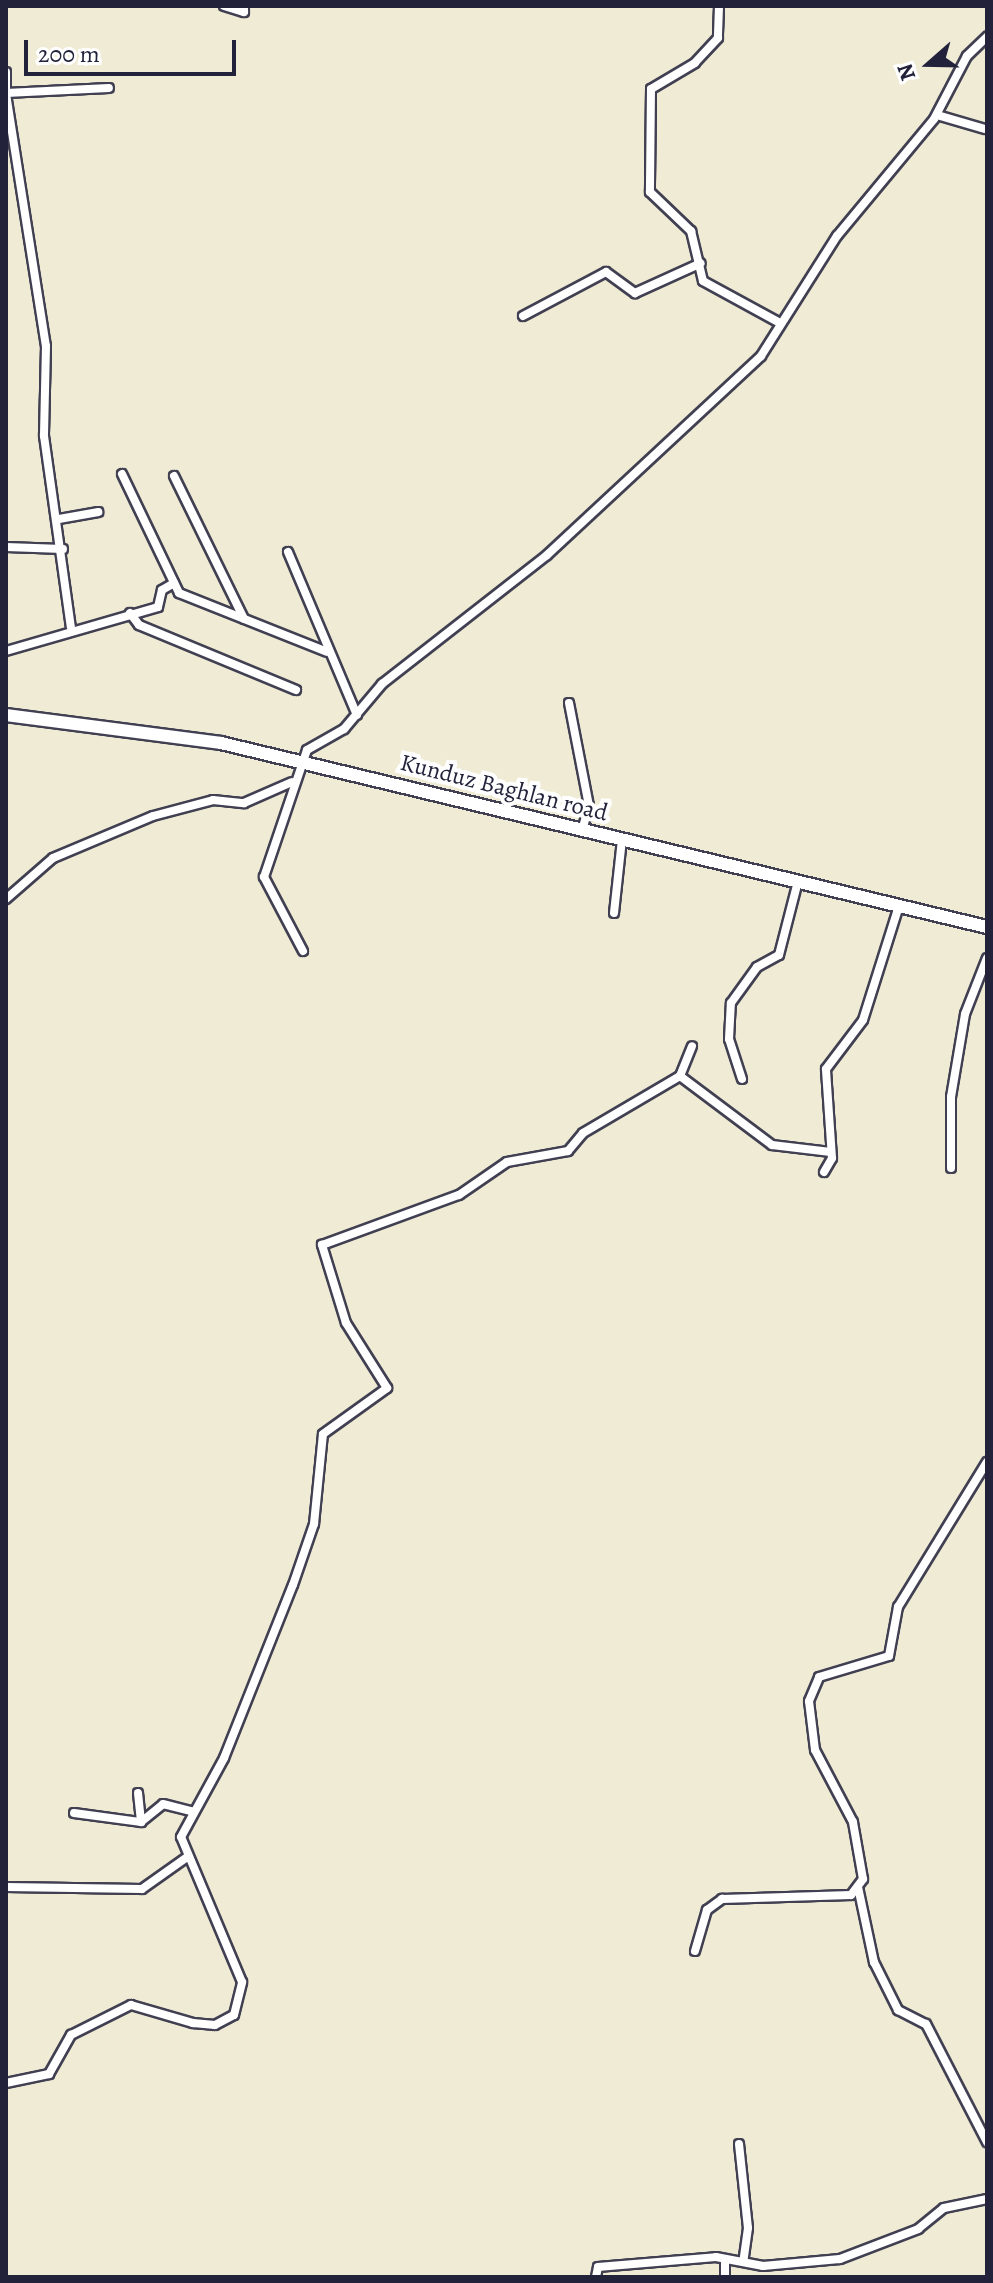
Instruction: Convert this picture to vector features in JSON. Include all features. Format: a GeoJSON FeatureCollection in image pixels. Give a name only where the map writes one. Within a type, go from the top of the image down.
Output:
{"type":"FeatureCollection","features":[{"type":"Feature","properties":{"kind":"highway","name":"Kunduz Baghlan road"},"geometry":{"type":"LineString","coordinates":[[6,715],[139,727],[987,927]]}},
{"type":"Feature","properties":{"kind":"street"},"geometry":{"type":"LineString","coordinates":[[224,6],[244,12],[244,6]]}},
{"type":"Feature","properties":{"kind":"street"},"geometry":{"type":"LineString","coordinates":[[719,6],[718,38],[695,63],[656,81],[649,106],[650,192],[691,231],[703,281],[780,323]]}},
{"type":"Feature","properties":{"kind":"street"},"geometry":{"type":"LineString","coordinates":[[303,951],[264,877],[292,782],[311,746],[357,715],[382,684],[503,592],[685,434],[761,356],[780,323],[807,293],[837,236],[937,115],[967,56],[987,37]]}},
{"type":"Feature","properties":{"kind":"street"},"geometry":{"type":"LineString","coordinates":[[6,72],[6,92],[44,330],[44,436],[59,519],[71,627]]}},
{"type":"Feature","properties":{"kind":"street"},"geometry":{"type":"LineString","coordinates":[[6,92],[109,88]]}},
{"type":"Feature","properties":{"kind":"street"},"geometry":{"type":"LineString","coordinates":[[937,115],[985,129]]}},
{"type":"Feature","properties":{"kind":"street"},"geometry":{"type":"LineString","coordinates":[[523,316],[606,272],[635,293],[701,263]]}},
{"type":"Feature","properties":{"kind":"street"},"geometry":{"type":"LineString","coordinates":[[122,474],[179,593],[327,652]]}},
{"type":"Feature","properties":{"kind":"street"},"geometry":{"type":"LineString","coordinates":[[174,476],[244,620]]}},
{"type":"Feature","properties":{"kind":"street"},"geometry":{"type":"LineString","coordinates":[[59,519],[98,512]]}},
{"type":"Feature","properties":{"kind":"street"},"geometry":{"type":"LineString","coordinates":[[6,547],[63,549]]}},
{"type":"Feature","properties":{"kind":"street"},"geometry":{"type":"LineString","coordinates":[[288,552],[327,652],[357,715]]}},
{"type":"Feature","properties":{"kind":"street"},"geometry":{"type":"LineString","coordinates":[[6,651],[71,627],[158,607],[162,590],[174,583]]}},
{"type":"Feature","properties":{"kind":"street"},"geometry":{"type":"LineString","coordinates":[[130,613],[139,625],[296,690]]}},
{"type":"Feature","properties":{"kind":"street"},"geometry":{"type":"LineString","coordinates":[[569,703],[589,806],[582,830]]}},
{"type":"Feature","properties":{"kind":"street"},"geometry":{"type":"LineString","coordinates":[[6,899],[53,858],[153,816],[213,800],[244,803],[280,781],[292,782]]}},
{"type":"Feature","properties":{"kind":"street"},"geometry":{"type":"LineString","coordinates":[[614,913],[622,839]]}},
{"type":"Feature","properties":{"kind":"street"},"geometry":{"type":"LineString","coordinates":[[742,1079],[729,1039],[731,1003],[757,967],[779,955],[798,881]]}},
{"type":"Feature","properties":{"kind":"street"},"geometry":{"type":"LineString","coordinates":[[824,1172],[831,1152],[826,1069],[863,1020],[899,906]]}},
{"type":"Feature","properties":{"kind":"street"},"geometry":{"type":"LineString","coordinates":[[951,1168],[951,1097],[965,1014],[987,958]]}},
{"type":"Feature","properties":{"kind":"street"},"geometry":{"type":"LineString","coordinates":[[6,2083],[49,2074],[71,2035],[131,2005],[193,2023],[215,2025],[234,2015],[242,1982],[181,1837],[192,1811],[224,1758],[314,1524],[323,1434],[387,1388],[346,1323],[322,1245],[459,1195],[507,1162],[568,1151],[583,1133],[680,1076],[692,1046]]}},
{"type":"Feature","properties":{"kind":"street"},"geometry":{"type":"LineString","coordinates":[[680,1076],[772,1145],[831,1152]]}},
{"type":"Feature","properties":{"kind":"street"},"geometry":{"type":"LineString","coordinates":[[987,1462],[898,1607],[889,1656],[819,1677],[809,1701],[815,1750],[853,1822],[858,1886],[880,1974],[906,2019],[926,2024],[987,2142]]}},
{"type":"Feature","properties":{"kind":"street"},"geometry":{"type":"LineString","coordinates":[[138,1793],[141,1822]]}},
{"type":"Feature","properties":{"kind":"street"},"geometry":{"type":"LineString","coordinates":[[74,1813],[141,1822],[163,1804],[192,1811]]}},
{"type":"Feature","properties":{"kind":"street"},"geometry":{"type":"LineString","coordinates":[[6,1887],[142,1889],[187,1857]]}},
{"type":"Feature","properties":{"kind":"street"},"geometry":{"type":"LineString","coordinates":[[695,1951],[707,1910],[722,1899],[851,1895],[858,1886]]}},
{"type":"Feature","properties":{"kind":"street"},"geometry":{"type":"LineString","coordinates":[[739,2144],[748,2228],[743,2262]]}},
{"type":"Feature","properties":{"kind":"street"},"geometry":{"type":"LineString","coordinates":[[596,2277],[598,2267],[725,2259],[743,2262],[840,2259],[918,2229],[944,2208],[987,2199]]}},
{"type":"Feature","properties":{"kind":"street"},"geometry":{"type":"LineString","coordinates":[[725,2259],[725,2277]]}}]}
